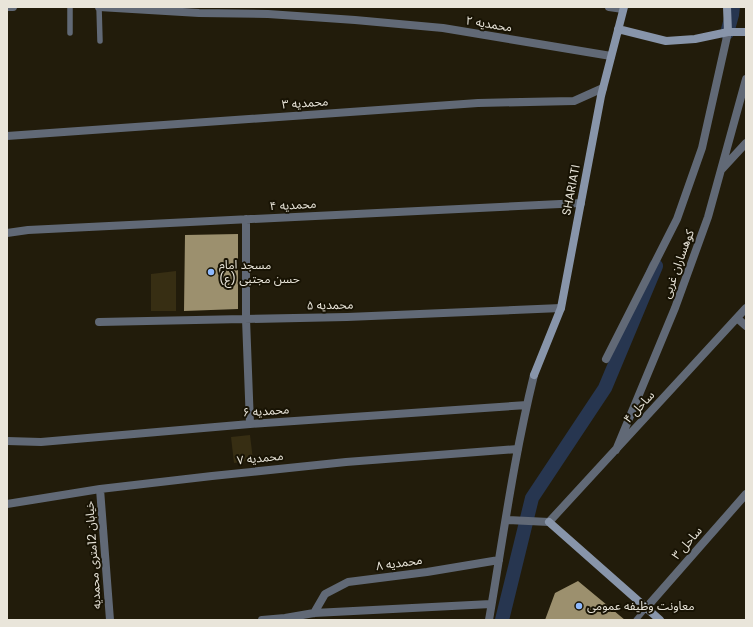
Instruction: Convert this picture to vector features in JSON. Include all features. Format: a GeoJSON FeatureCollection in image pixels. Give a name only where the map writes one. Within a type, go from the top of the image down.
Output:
{"type":"FeatureCollection","features":[{"type":"Feature","properties":{"kind":"street"},"geometry":{"type":"LineString","coordinates":[[7,7],[13,7]]}},
{"type":"Feature","properties":{"kind":"street","name":"محمدیه ۲"},"geometry":{"type":"LineString","coordinates":[[99,7],[199,13],[268,14],[443,28],[611,56]]}},
{"type":"Feature","properties":{"kind":"street"},"geometry":{"type":"LineString","coordinates":[[609,7],[623,8]]}},
{"type":"Feature","properties":{"kind":"street","name":"کوهساران غربی"},"geometry":{"type":"LineString","coordinates":[[606,359],[677,219],[702,148],[728,32],[727,7]]}},
{"type":"Feature","properties":{"kind":"street","name":"SHARIATI"},"geometry":{"type":"LineString","coordinates":[[526,405],[534,375],[561,308],[603,88],[623,8]]}},
{"type":"Feature","properties":{"kind":"street"},"geometry":{"type":"LineString","coordinates":[[618,29],[666,41],[695,39],[728,32],[746,32]]}},
{"type":"Feature","properties":{"kind":"street","name":"کوهساران غربی"},"geometry":{"type":"LineString","coordinates":[[616,450],[675,308],[708,217],[746,79]]}},
{"type":"Feature","properties":{"kind":"street","name":"محمدیه ۳"},"geometry":{"type":"LineString","coordinates":[[7,136],[478,103],[574,101],[603,88]]}},
{"type":"Feature","properties":{"kind":"street"},"geometry":{"type":"LineString","coordinates":[[721,171],[746,143]]}},
{"type":"Feature","properties":{"kind":"street","name":"محمدیه ۴"},"geometry":{"type":"LineString","coordinates":[[7,233],[28,230],[581,203]]}},
{"type":"Feature","properties":{"kind":"street"},"geometry":{"type":"LineString","coordinates":[[246,219],[246,319],[250,424]]}},
{"type":"Feature","properties":{"kind":"street","name":"محمدیه ۵"},"geometry":{"type":"LineString","coordinates":[[99,322],[347,317],[561,308]]}},
{"type":"Feature","properties":{"kind":"street","name":"ساحل ۴"},"geometry":{"type":"LineString","coordinates":[[549,522],[746,308]]}},
{"type":"Feature","properties":{"kind":"street"},"geometry":{"type":"LineString","coordinates":[[737,318],[746,326]]}},
{"type":"Feature","properties":{"kind":"street"},"geometry":{"type":"LineString","coordinates":[[489,620],[499,560],[508,520],[518,448],[526,405]]}},
{"type":"Feature","properties":{"kind":"street","name":"محمدیه ۶"},"geometry":{"type":"LineString","coordinates":[[7,441],[41,442],[250,424],[526,405]]}},
{"type":"Feature","properties":{"kind":"street","name":"محمدیه ۷"},"geometry":{"type":"LineString","coordinates":[[7,504],[100,489],[212,476],[346,462],[518,448]]}},
{"type":"Feature","properties":{"kind":"street","name":"خیابان 12متری محمدیه"},"geometry":{"type":"LineString","coordinates":[[100,489],[110,620]]}},
{"type":"Feature","properties":{"kind":"street","name":"ساحل ۳"},"geometry":{"type":"LineString","coordinates":[[646,608],[746,494]]}},
{"type":"Feature","properties":{"kind":"street"},"geometry":{"type":"LineString","coordinates":[[508,520],[549,522],[660,620]]}},
{"type":"Feature","properties":{"kind":"street","name":"محمدیه ۸"},"geometry":{"type":"LineString","coordinates":[[314,613],[325,594],[348,582],[428,572],[499,560]]}},
{"type":"Feature","properties":{"kind":"street"},"geometry":{"type":"LineString","coordinates":[[262,620],[314,613],[491,604]]}},
{"type":"Feature","properties":{"kind":"lane"},"geometry":{"type":"LineString","coordinates":[[70,7],[70,33]]}},
{"type":"Feature","properties":{"kind":"lane"},"geometry":{"type":"LineString","coordinates":[[99,7],[100,41]]}},
{"type":"Feature","properties":{"kind":"lane"},"geometry":{"type":"LineString","coordinates":[[636,620],[646,608]]}},
{"type":"Feature","properties":{"kind":"shaded area"},"geometry":{"type":"Polygon","coordinates":[[[176,271],[176,311],[151,311],[151,274],[176,271]]]}},
{"type":"Feature","properties":{"kind":"shaded area"},"geometry":{"type":"Polygon","coordinates":[[[250,435],[253,460],[234,463],[231,437],[250,435]]]}},
{"type":"Feature","properties":{"kind":"building","name":"مسجد امام حسن مجتبی (ع)"},"geometry":{"type":"Polygon","coordinates":[[[238,234],[238,309],[184,311],[185,235],[238,234]]]}},
{"type":"Feature","properties":{"kind":"building","name":"معاونت وظیفه عمومی"},"geometry":{"type":"Polygon","coordinates":[[[578,581],[625,620],[545,620],[555,593],[578,581]]]}},
{"type":"Feature","properties":{"kind":"waterway"},"geometry":{"type":"LineString","coordinates":[[727,33],[733,7]]}},
{"type":"Feature","properties":{"kind":"waterway"},"geometry":{"type":"LineString","coordinates":[[502,620],[532,498],[605,388],[656,266]]}},
{"type":"Feature","properties":{"kind":"place","name":"مسجد امام حسن مجتبی (ع)"},"geometry":{"type":"Point","coordinates":[211,272]}},
{"type":"Feature","properties":{"kind":"place","name":"معاونت وظیفه عمومی"},"geometry":{"type":"Point","coordinates":[579,606]}}]}
